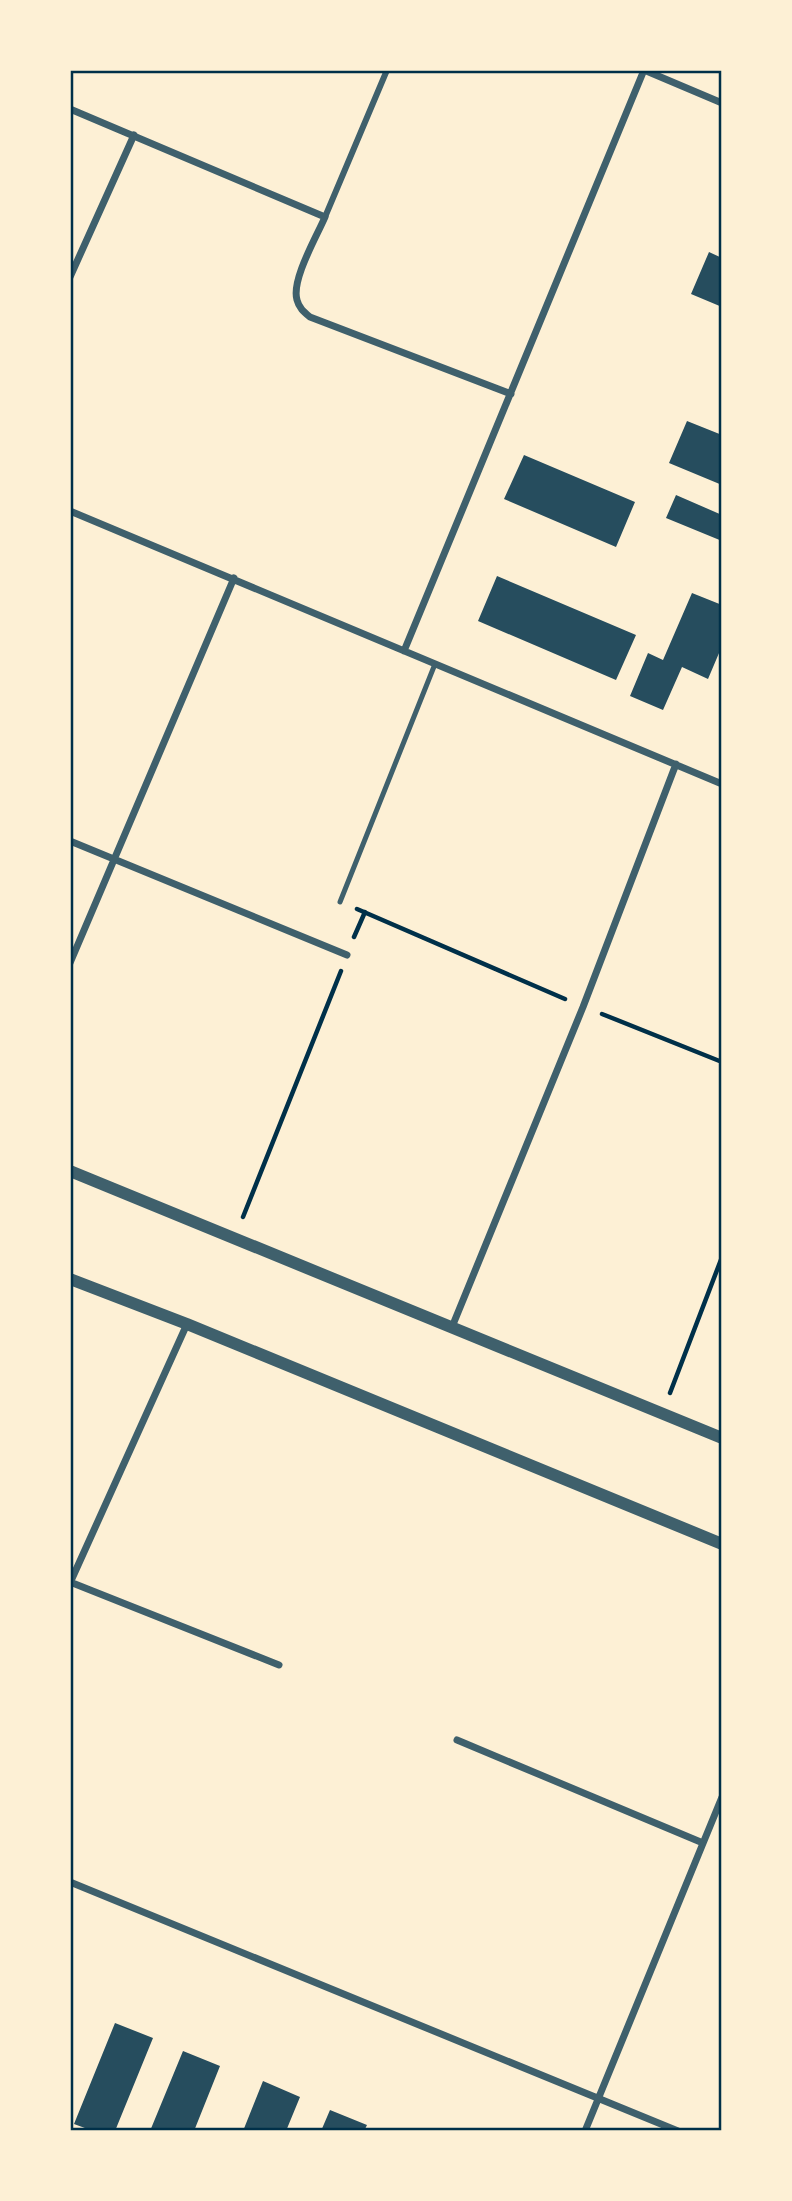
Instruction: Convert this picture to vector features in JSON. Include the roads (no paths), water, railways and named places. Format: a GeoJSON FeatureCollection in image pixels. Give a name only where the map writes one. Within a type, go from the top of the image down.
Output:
{"type":"FeatureCollection","features":[{"type":"Feature","properties":{"kind":"street"},"geometry":{"type":"LineString","coordinates":[[387,70],[296,284],[297,303],[310,317],[511,394]]}},
{"type":"Feature","properties":{"kind":"street"},"geometry":{"type":"LineString","coordinates":[[404,651],[644,70],[722,103]]}},
{"type":"Feature","properties":{"kind":"street"},"geometry":{"type":"LineString","coordinates":[[70,109],[326,216]]}},
{"type":"Feature","properties":{"kind":"street"},"geometry":{"type":"LineString","coordinates":[[70,277],[134,135]]}},
{"type":"Feature","properties":{"kind":"street"},"geometry":{"type":"LineString","coordinates":[[70,511],[722,784]]}},
{"type":"Feature","properties":{"kind":"street"},"geometry":{"type":"LineString","coordinates":[[70,963],[234,578]]}},
{"type":"Feature","properties":{"kind":"street"},"geometry":{"type":"LineString","coordinates":[[452,1327],[583,1007],[676,764]]}},
{"type":"Feature","properties":{"kind":"street"},"geometry":{"type":"LineString","coordinates":[[70,841],[347,955]]}},
{"type":"Feature","properties":{"kind":"street"},"geometry":{"type":"LineString","coordinates":[[70,1171],[722,1438]]}},
{"type":"Feature","properties":{"kind":"street"},"geometry":{"type":"LineString","coordinates":[[70,1279],[187,1324],[722,1544]]}},
{"type":"Feature","properties":{"kind":"street"},"geometry":{"type":"LineString","coordinates":[[187,1324],[70,1582],[279,1665]]}},
{"type":"Feature","properties":{"kind":"street"},"geometry":{"type":"LineString","coordinates":[[457,1740],[703,1843]]}},
{"type":"Feature","properties":{"kind":"street"},"geometry":{"type":"LineString","coordinates":[[584,2131],[722,1797]]}},
{"type":"Feature","properties":{"kind":"street"},"geometry":{"type":"LineString","coordinates":[[70,1882],[599,2096],[678,2131]]}},
{"type":"Feature","properties":{"kind":"lane"},"geometry":{"type":"LineString","coordinates":[[340,902],[435,664]]}}]}
